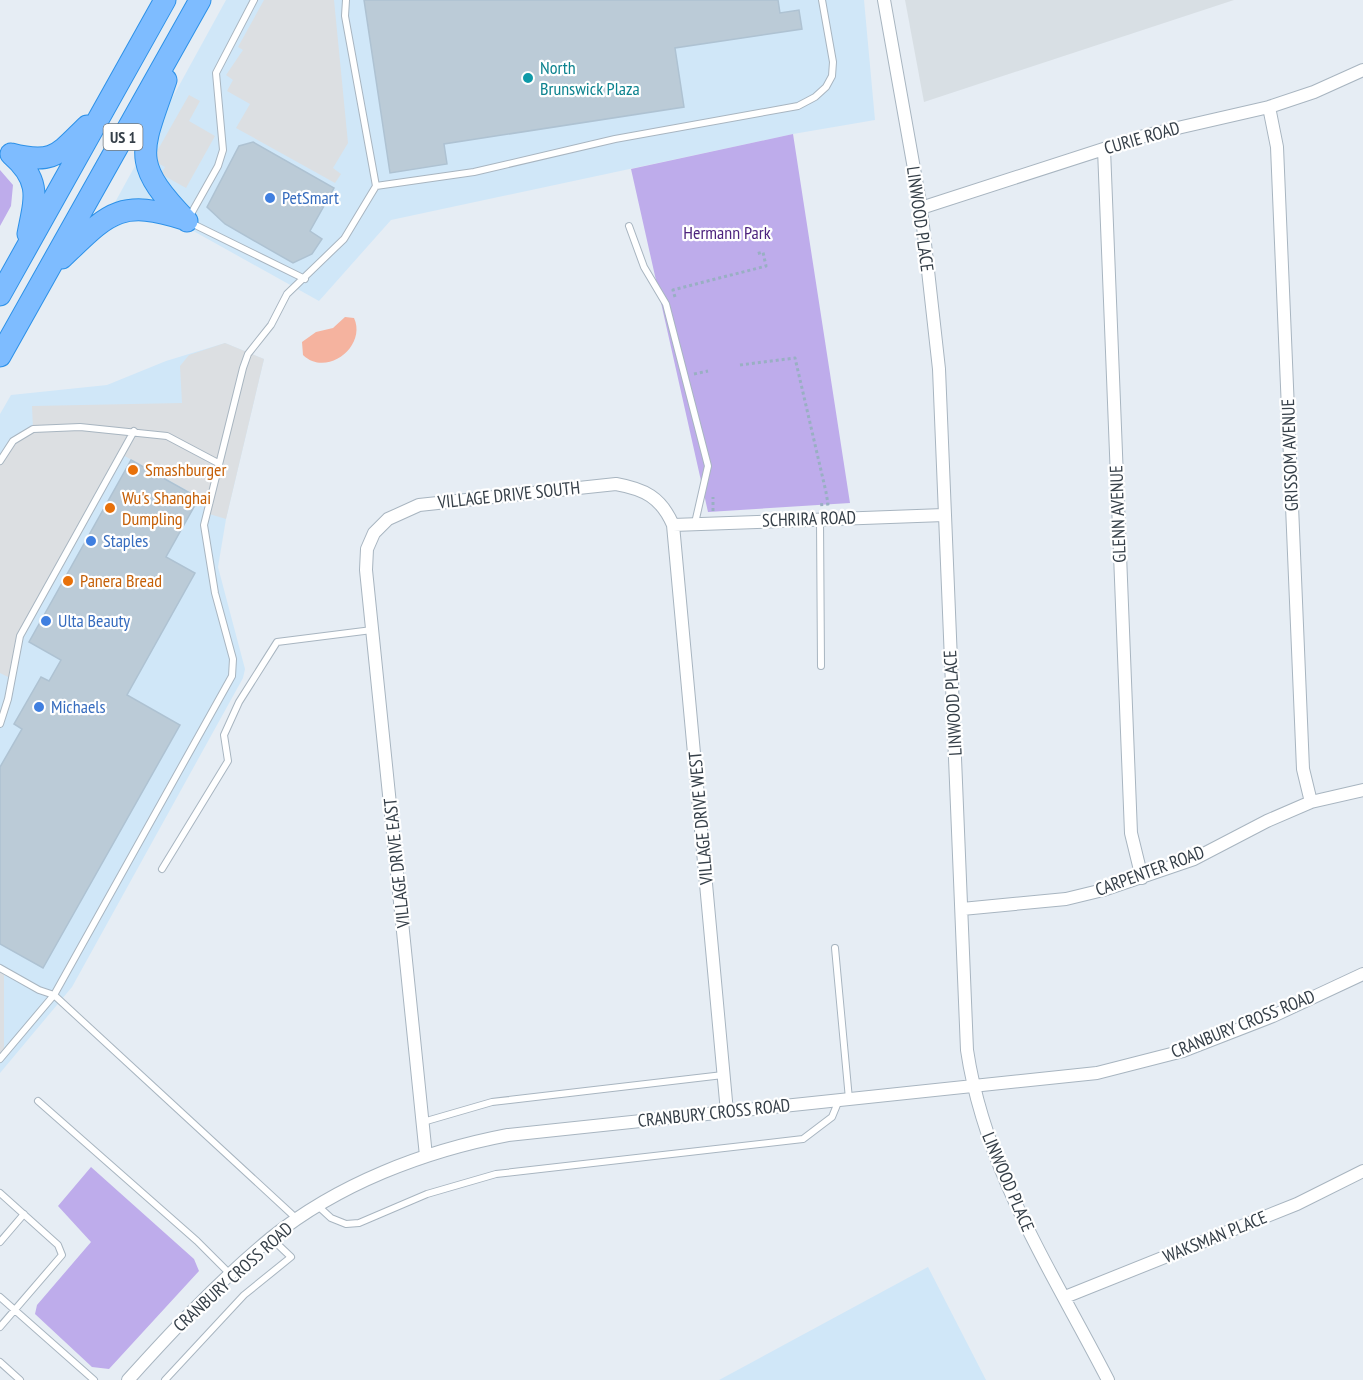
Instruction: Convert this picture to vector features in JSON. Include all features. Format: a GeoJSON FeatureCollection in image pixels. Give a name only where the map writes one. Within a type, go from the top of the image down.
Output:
{"type":"FeatureCollection","features":[{"type":"Feature","properties":{"kind":"highway","name":"US 1"},"geometry":{"type":"LineString","coordinates":[[0,295],[165,0]]}},
{"type":"Feature","properties":{"kind":"highway","name":"US 1"},"geometry":{"type":"LineString","coordinates":[[0,356],[200,0]]}},
{"type":"Feature","properties":{"kind":"highway"},"geometry":{"type":"LineString","coordinates":[[186,26],[151,124],[145,158],[156,188],[187,221]]}},
{"type":"Feature","properties":{"kind":"highway"},"geometry":{"type":"LineString","coordinates":[[24,253],[34,200],[34,185],[28,170],[8,152],[38,159],[51,156],[103,111]]}},
{"type":"Feature","properties":{"kind":"highway"},"geometry":{"type":"LineString","coordinates":[[46,274],[93,228],[116,214],[145,208],[187,221]]}},
{"type":"Feature","properties":{"kind":"street","name":"LINWOOD PLACE"},"geometry":{"type":"LineString","coordinates":[[884,0],[921,208],[939,369],[967,1050],[972,1086],[1003,1178],[1027,1230],[1108,1380]]}},
{"type":"Feature","properties":{"kind":"street","name":"CURIE ROAD"},"geometry":{"type":"LineString","coordinates":[[921,208],[1147,135],[1269,107],[1314,92],[1363,70]]}},
{"type":"Feature","properties":{"kind":"street","name":"GRISSOM AVENUE"},"geometry":{"type":"LineString","coordinates":[[1269,107],[1277,147],[1303,769],[1311,802]]}},
{"type":"Feature","properties":{"kind":"street","name":"GLENN AVENUE"},"geometry":{"type":"LineString","coordinates":[[1104,149],[1131,833],[1142,878]]}},
{"type":"Feature","properties":{"kind":"street","name":"VILLAGE DRIVE SOUTH"},"geometry":{"type":"LineString","coordinates":[[366,570],[367,549],[375,533],[388,519],[419,505],[616,484],[640,488],[667,510],[673,525]]}},
{"type":"Feature","properties":{"kind":"street","name":"SCHRIRA ROAD"},"geometry":{"type":"LineString","coordinates":[[673,525],[944,515]]}},
{"type":"Feature","properties":{"kind":"street","name":"VILLAGE DRIVE WEST"},"geometry":{"type":"LineString","coordinates":[[673,525],[727,1112]]}},
{"type":"Feature","properties":{"kind":"street","name":"VILLAGE DRIVE EAST"},"geometry":{"type":"LineString","coordinates":[[366,570],[426,1156]]}},
{"type":"Feature","properties":{"kind":"street","name":"CARPENTER ROAD"},"geometry":{"type":"LineString","coordinates":[[962,909],[1066,899],[1142,878],[1194,859],[1267,820],[1311,802],[1363,790]]}},
{"type":"Feature","properties":{"kind":"street","name":"CRANBURY CROSS ROAD"},"geometry":{"type":"LineString","coordinates":[[128,1380],[185,1317],[271,1238],[318,1206],[354,1186],[426,1156],[468,1142],[508,1135],[1097,1073],[1183,1051],[1273,1016],[1363,974]]}},
{"type":"Feature","properties":{"kind":"street","name":"WAKSMAN PLACE"},"geometry":{"type":"LineString","coordinates":[[1065,1298],[1297,1204],[1363,1171]]}},
{"type":"Feature","properties":{"kind":"lane"},"geometry":{"type":"LineString","coordinates":[[254,0],[216,72],[223,150],[218,166],[187,221],[305,279]]}},
{"type":"Feature","properties":{"kind":"lane"},"geometry":{"type":"LineString","coordinates":[[0,1059],[54,995],[232,676],[233,659],[215,593],[204,525],[248,354],[271,325],[287,294],[344,239],[376,186],[345,16],[346,0]]}},
{"type":"Feature","properties":{"kind":"lane"},"geometry":{"type":"LineString","coordinates":[[376,186],[474,172],[615,139],[798,106],[815,97],[826,87],[832,76],[833,62],[822,0]]}},
{"type":"Feature","properties":{"kind":"lane"},"geometry":{"type":"LineString","coordinates":[[628,226],[644,267],[666,304],[708,466],[695,523]]}},
{"type":"Feature","properties":{"kind":"lane"},"geometry":{"type":"LineString","coordinates":[[0,461],[13,441],[33,429],[80,427],[167,436],[219,463]]}},
{"type":"Feature","properties":{"kind":"lane"},"geometry":{"type":"LineString","coordinates":[[1,719],[20,636],[134,431]]}},
{"type":"Feature","properties":{"kind":"lane"},"geometry":{"type":"LineString","coordinates":[[820,519],[821,666]]}},
{"type":"Feature","properties":{"kind":"lane"},"geometry":{"type":"LineString","coordinates":[[162,869],[228,761],[224,735],[239,702],[277,642],[373,630]]}},
{"type":"Feature","properties":{"kind":"lane"},"geometry":{"type":"LineString","coordinates":[[318,1206],[331,1218],[346,1224],[359,1223],[427,1194],[496,1174],[803,1139],[832,1117],[844,1099],[835,948]]}},
{"type":"Feature","properties":{"kind":"lane"},"geometry":{"type":"LineString","coordinates":[[0,968],[39,990],[54,995],[298,1220]]}},
{"type":"Feature","properties":{"kind":"lane"},"geometry":{"type":"LineString","coordinates":[[422,1122],[492,1102],[724,1075]]}},
{"type":"Feature","properties":{"kind":"lane"},"geometry":{"type":"LineString","coordinates":[[38,1101],[197,1241],[231,1275]]}},
{"type":"Feature","properties":{"kind":"lane"},"geometry":{"type":"LineString","coordinates":[[0,1193],[58,1245],[62,1255],[0,1327]]}},
{"type":"Feature","properties":{"kind":"lane"},"geometry":{"type":"LineString","coordinates":[[0,1242],[24,1214]]}},
{"type":"Feature","properties":{"kind":"lane"},"geometry":{"type":"LineString","coordinates":[[165,1380],[244,1295],[291,1257],[271,1238]]}},
{"type":"Feature","properties":{"kind":"lane"},"geometry":{"type":"LineString","coordinates":[[0,1297],[94,1380]]}},
{"type":"Feature","properties":{"kind":"lane"},"geometry":{"type":"LineString","coordinates":[[0,1362],[19,1380]]}},
{"type":"Feature","properties":{"kind":"path"},"geometry":{"type":"LineString","coordinates":[[676,302],[673,290],[766,267],[763,252],[756,254]]}},
{"type":"Feature","properties":{"kind":"path"},"geometry":{"type":"LineString","coordinates":[[740,365],[795,358],[828,504],[816,505]]}},
{"type":"Feature","properties":{"kind":"path"},"geometry":{"type":"LineString","coordinates":[[691,369],[695,385]]}},
{"type":"Feature","properties":{"kind":"path"},"geometry":{"type":"LineString","coordinates":[[692,375],[708,370]]}},
{"type":"Feature","properties":{"kind":"path"},"geometry":{"type":"LineString","coordinates":[[713,490],[713,512],[724,511]]}},
{"type":"Feature","properties":{"kind":"shaded area","name":"North Brunswick Plaza"},"geometry":{"type":"Polygon","coordinates":[[[226,0],[864,0],[875,120],[793,134],[391,220],[319,301],[179,223],[137,217],[96,237],[226,0]]]}},
{"type":"Feature","properties":{"kind":"shaded area"},"geometry":{"type":"Polygon","coordinates":[[[264,0],[334,0],[348,143],[333,168],[341,174],[335,183],[236,128],[250,104],[227,91],[233,80],[226,75],[243,50],[238,47],[264,0]]]}},
{"type":"Feature","properties":{"kind":"shaded area"},"geometry":{"type":"Polygon","coordinates":[[[905,0],[1234,0],[924,102],[905,0]]]}},
{"type":"Feature","properties":{"kind":"shaded area"},"geometry":{"type":"Polygon","coordinates":[[[189,95],[200,101],[189,121],[215,136],[186,188],[161,174],[165,167],[152,160],[189,95]]]}},
{"type":"Feature","properties":{"kind":"shaded area"},"geometry":{"type":"Polygon","coordinates":[[[345,317],[354,318],[357,329],[350,348],[342,356],[323,363],[313,361],[303,355],[302,342],[316,332],[333,328],[345,317]]]}},
{"type":"Feature","properties":{"kind":"shaded area"},"geometry":{"type":"Polygon","coordinates":[[[225,343],[264,359],[226,519],[218,567],[245,669],[243,678],[72,987],[0,1073],[0,414],[11,395],[107,385],[166,361],[225,343]]]}},
{"type":"Feature","properties":{"kind":"shaded area"},"geometry":{"type":"Polygon","coordinates":[[[225,343],[264,359],[226,519],[206,513],[208,502],[121,454],[20,636],[12,679],[0,673],[0,461],[13,441],[33,429],[32,406],[182,403],[180,366],[189,355],[225,343]]]}},
{"type":"Feature","properties":{"kind":"shaded area"},"geometry":{"type":"Polygon","coordinates":[[[0,968],[4,970],[4,1055],[0,1059],[0,968]]]}},
{"type":"Feature","properties":{"kind":"shaded area"},"geometry":{"type":"Polygon","coordinates":[[[928,1267],[986,1380],[719,1380],[928,1267]]]}},
{"type":"Feature","properties":{"kind":"green space","name":"Hermann Park"},"geometry":{"type":"Polygon","coordinates":[[[793,134],[850,503],[708,512],[631,169],[793,134]]]}},
{"type":"Feature","properties":{"kind":"green space"},"geometry":{"type":"Polygon","coordinates":[[[0,170],[13,185],[11,206],[0,226],[0,170]]]}},
{"type":"Feature","properties":{"kind":"green space"},"geometry":{"type":"Polygon","coordinates":[[[91,1167],[194,1259],[199,1271],[109,1369],[92,1367],[35,1314],[37,1305],[91,1242],[58,1206],[91,1167]]]}},
{"type":"Feature","properties":{"kind":"building","name":"North Brunswick Plaza"},"geometry":{"type":"Polygon","coordinates":[[[364,0],[778,0],[780,13],[799,10],[802,29],[675,48],[684,107],[444,144],[447,164],[390,173],[364,0]]]}},
{"type":"Feature","properties":{"kind":"building","name":"PetSmart"},"geometry":{"type":"Polygon","coordinates":[[[253,142],[334,188],[310,231],[322,239],[312,254],[293,263],[225,224],[207,207],[239,146],[253,142]]]}},
{"type":"Feature","properties":{"kind":"building"},"geometry":{"type":"Polygon","coordinates":[[[131,460],[199,498],[166,557],[195,573],[127,695],[180,725],[43,968],[0,944],[0,767],[22,729],[14,724],[41,677],[49,681],[61,660],[29,642],[131,460]]]}},
{"type":"Feature","properties":{"kind":"place","name":"North Brunswick Plaza"},"geometry":{"type":"Point","coordinates":[528,78]}},
{"type":"Feature","properties":{"kind":"place","name":"PetSmart"},"geometry":{"type":"Point","coordinates":[270,198]}},
{"type":"Feature","properties":{"kind":"place","name":"Smashburger"},"geometry":{"type":"Point","coordinates":[133,470]}},
{"type":"Feature","properties":{"kind":"place","name":"Wu's Shanghai Dumpling"},"geometry":{"type":"Point","coordinates":[110,508]}},
{"type":"Feature","properties":{"kind":"place","name":"Staples"},"geometry":{"type":"Point","coordinates":[91,541]}},
{"type":"Feature","properties":{"kind":"place","name":"Panera Bread"},"geometry":{"type":"Point","coordinates":[68,581]}},
{"type":"Feature","properties":{"kind":"place","name":"Ulta Beauty"},"geometry":{"type":"Point","coordinates":[46,621]}},
{"type":"Feature","properties":{"kind":"place","name":"Michaels"},"geometry":{"type":"Point","coordinates":[39,707]}}]}
